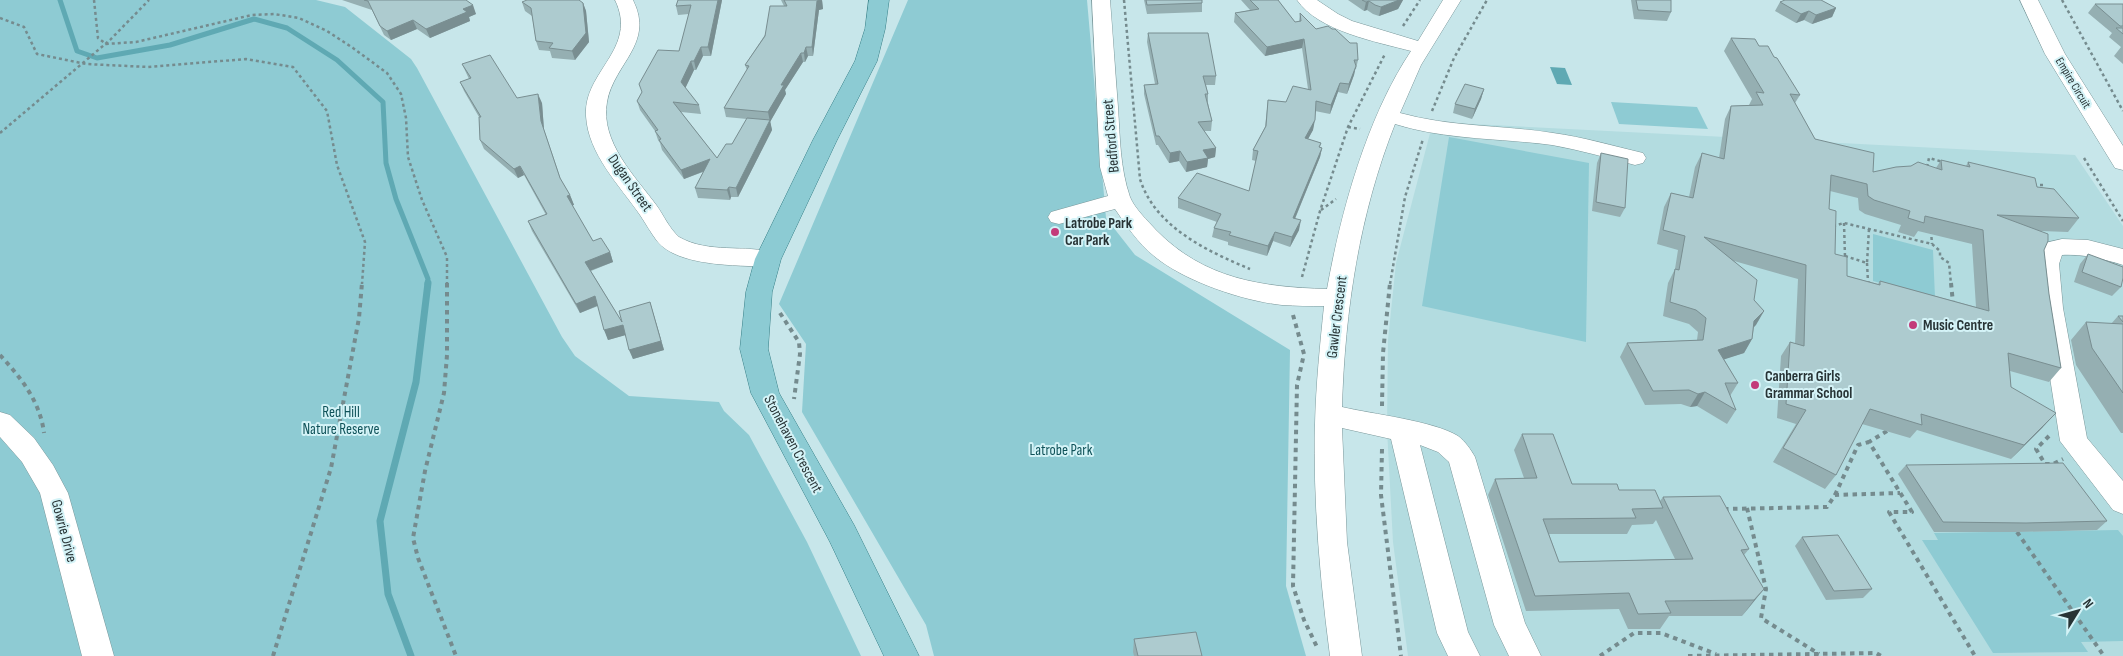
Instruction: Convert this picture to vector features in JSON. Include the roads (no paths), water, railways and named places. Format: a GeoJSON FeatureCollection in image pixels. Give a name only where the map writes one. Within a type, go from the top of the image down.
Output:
{"type":"FeatureCollection","features":[{"type":"Feature","properties":{"kind":"main road","name":"Stonehaven Crescent"},"geometry":{"type":"LineString","coordinates":[[879,0],[875,29],[866,62],[825,140],[768,259],[759,292],[754,349],[764,393],[843,535],[902,656]]}},
{"type":"Feature","properties":{"kind":"street","name":"Dugan Street"},"geometry":{"type":"LineString","coordinates":[[624,0],[629,7],[631,33],[597,101],[596,124],[610,157],[671,242],[697,253],[768,259]]}},
{"type":"Feature","properties":{"kind":"street","name":"Bedford Street"},"geometry":{"type":"LineString","coordinates":[[1101,0],[1111,167],[1120,200],[1136,223],[1162,250],[1194,271],[1235,286],[1280,296],[1338,298]]}},
{"type":"Feature","properties":{"kind":"street"},"geometry":{"type":"LineString","coordinates":[[1306,0],[1312,6],[1344,24],[1422,48]]}},
{"type":"Feature","properties":{"kind":"street","name":"Gawler Crescent"},"geometry":{"type":"LineString","coordinates":[[1346,656],[1332,530],[1328,415],[1331,361],[1338,298],[1360,194],[1389,116],[1401,86],[1452,0]]}},
{"type":"Feature","properties":{"kind":"street","name":"Empire Circuit"},"geometry":{"type":"LineString","coordinates":[[2029,0],[2055,54],[2123,163]]}},
{"type":"Feature","properties":{"kind":"street"},"geometry":{"type":"LineString","coordinates":[[1389,116],[1427,126],[1553,139],[1635,158]]}},
{"type":"Feature","properties":{"kind":"street"},"geometry":{"type":"LineString","coordinates":[[1060,216],[1120,200]]}},
{"type":"Feature","properties":{"kind":"street"},"geometry":{"type":"LineString","coordinates":[[2123,258],[2095,249],[2067,245],[2053,248],[2047,264],[2051,308],[2074,440],[2123,502]]}},
{"type":"Feature","properties":{"kind":"street"},"geometry":{"type":"LineString","coordinates":[[1328,415],[1428,436],[1448,444],[1461,457],[1510,625],[1525,656]]}},
{"type":"Feature","properties":{"kind":"street","name":"Gowrie Drive"},"geometry":{"type":"LineString","coordinates":[[0,422],[29,450],[45,475],[60,512],[98,656]]}},
{"type":"Feature","properties":{"kind":"street"},"geometry":{"type":"LineString","coordinates":[[1392,427],[1453,633],[1464,656]]}},
{"type":"Feature","properties":{"kind":"waterway"},"geometry":{"type":"LineString","coordinates":[[60,0],[77,51],[97,58],[170,45],[254,19],[287,28],[337,60],[383,102],[386,163],[396,199],[428,279],[427,284]]}},
{"type":"Feature","properties":{"kind":"waterway"},"geometry":{"type":"LineString","coordinates":[[411,656],[388,594],[380,521],[416,382],[428,283]]}},
{"type":"Feature","properties":{"kind":"place","name":"Latrobe Park Car Park"},"geometry":{"type":"Point","coordinates":[1055,232]}},
{"type":"Feature","properties":{"kind":"place","name":"Music Centre"},"geometry":{"type":"Point","coordinates":[1913,325]}},
{"type":"Feature","properties":{"kind":"place","name":"Canberra Girls Grammar School"},"geometry":{"type":"Point","coordinates":[1755,385]}},
{"type":"Feature","properties":{"kind":"park label","name":"Red Hill Nature Reserve"},"geometry":{"type":"Point","coordinates":[341,420]}},
{"type":"Feature","properties":{"kind":"park label","name":"Latrobe Park"},"geometry":{"type":"Point","coordinates":[1061,450]}}]}
